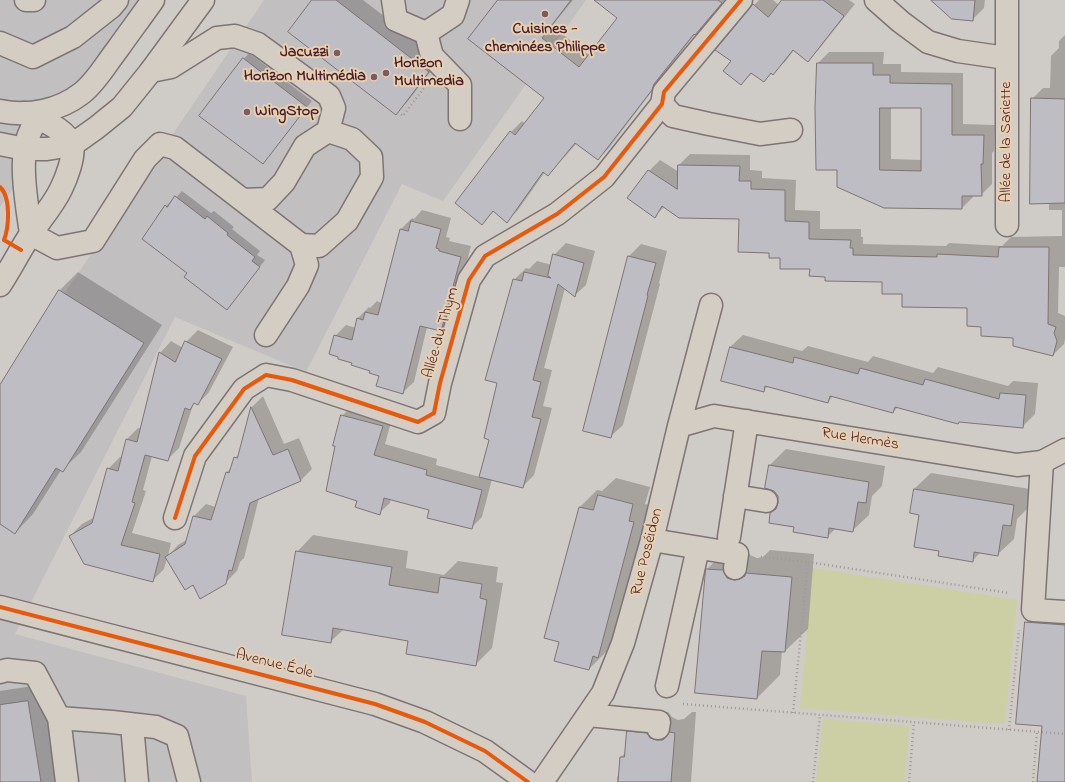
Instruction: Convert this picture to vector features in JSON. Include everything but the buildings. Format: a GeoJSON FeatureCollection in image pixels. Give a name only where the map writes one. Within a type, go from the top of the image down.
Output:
{"type":"FeatureCollection","features":[{"type":"Feature","properties":{"kind":"street"},"geometry":{"type":"LineString","coordinates":[[26,0],[34,0]]}},
{"type":"Feature","properties":{"kind":"street"},"geometry":{"type":"LineString","coordinates":[[0,43],[33,57],[73,37],[112,7],[117,0]]}},
{"type":"Feature","properties":{"kind":"street"},"geometry":{"type":"LineString","coordinates":[[0,111],[38,114],[68,102],[82,92],[97,76],[153,0]]}},
{"type":"Feature","properties":{"kind":"street"},"geometry":{"type":"LineString","coordinates":[[0,144],[25,149],[72,145],[96,128],[122,107],[203,0]]}},
{"type":"Feature","properties":{"kind":"street"},"geometry":{"type":"LineString","coordinates":[[393,0],[396,20],[426,33]]}},
{"type":"Feature","properties":{"kind":"street"},"geometry":{"type":"LineString","coordinates":[[426,33],[453,15],[458,0]]}},
{"type":"Feature","properties":{"kind":"street","name":"Allée du Thym"},"geometry":{"type":"LineString","coordinates":[[175,518],[195,456],[244,389],[266,375],[292,380],[418,422],[434,413],[440,383],[469,280],[485,256],[557,214],[604,177],[662,104],[664,92],[741,0]]}},
{"type":"Feature","properties":{"kind":"street","name":"Allée de la Sariette"},"geometry":{"type":"LineString","coordinates":[[876,0],[901,22],[928,42],[958,51],[1006,58]]}},
{"type":"Feature","properties":{"kind":"street","name":"Allée de la Sariette"},"geometry":{"type":"LineString","coordinates":[[1007,0],[1007,225]]}},
{"type":"Feature","properties":{"kind":"street"},"geometry":{"type":"LineString","coordinates":[[426,33],[432,56],[460,85],[460,119]]}},
{"type":"Feature","properties":{"kind":"street"},"geometry":{"type":"LineString","coordinates":[[150,71],[171,67],[217,38],[235,36],[258,44],[329,96],[334,108],[328,131],[305,146],[284,182],[268,199],[243,200]]}},
{"type":"Feature","properties":{"kind":"street"},"geometry":{"type":"LineString","coordinates":[[662,104],[673,116],[709,124],[760,134],[791,130]]}},
{"type":"Feature","properties":{"kind":"street"},"geometry":{"type":"LineString","coordinates":[[1,282],[61,190],[73,156],[72,145],[65,136],[38,114]]}},
{"type":"Feature","properties":{"kind":"street"},"geometry":{"type":"LineString","coordinates":[[31,234],[23,173],[25,149],[30,132],[38,114]]}},
{"type":"Feature","properties":{"kind":"street"},"geometry":{"type":"LineString","coordinates":[[31,234],[57,248],[93,241],[145,159],[160,144],[175,148],[301,245],[319,246],[346,220],[372,177],[370,157],[352,139],[328,131]]}},
{"type":"Feature","properties":{"kind":"street"},"geometry":{"type":"LineString","coordinates":[[266,335],[298,286],[307,265],[301,245]]}},
{"type":"Feature","properties":{"kind":"street","name":"Rue Poséidon"},"geometry":{"type":"LineString","coordinates":[[542,782],[602,693],[623,643],[652,540],[710,305]]}},
{"type":"Feature","properties":{"kind":"street","name":"Rue Hermès"},"geometry":{"type":"LineString","coordinates":[[679,426],[714,416],[1017,465],[1042,462],[1065,450]]}},
{"type":"Feature","properties":{"kind":"street"},"geometry":{"type":"LineString","coordinates":[[652,540],[734,553],[735,496],[746,421]]}},
{"type":"Feature","properties":{"kind":"street"},"geometry":{"type":"LineString","coordinates":[[1042,462],[1033,610],[1065,612]]}},
{"type":"Feature","properties":{"kind":"street"},"geometry":{"type":"LineString","coordinates":[[735,496],[766,501]]}},
{"type":"Feature","properties":{"kind":"street"},"geometry":{"type":"LineString","coordinates":[[667,686],[698,548]]}},
{"type":"Feature","properties":{"kind":"street","name":"Avenue Éole"},"geometry":{"type":"LineString","coordinates":[[0,607],[375,704],[425,722],[485,751],[528,782]]}},
{"type":"Feature","properties":{"kind":"street"},"geometry":{"type":"LineString","coordinates":[[0,672],[7,670],[35,673],[58,718],[67,782]]}},
{"type":"Feature","properties":{"kind":"street"},"geometry":{"type":"LineString","coordinates":[[588,715],[659,722],[658,728]]}},
{"type":"Feature","properties":{"kind":"street"},"geometry":{"type":"LineString","coordinates":[[58,718],[156,727],[177,736],[189,782]]}},
{"type":"Feature","properties":{"kind":"street"},"geometry":{"type":"LineString","coordinates":[[132,725],[137,782]]}},
{"type":"Feature","properties":{"kind":"path"},"geometry":{"type":"LineString","coordinates":[[398,112],[402,116],[441,66]]}},
{"type":"Feature","properties":{"kind":"path"},"geometry":{"type":"LineString","coordinates":[[734,553],[808,562],[1034,598]]}},
{"type":"Feature","properties":{"kind":"path"},"geometry":{"type":"LineString","coordinates":[[793,713],[808,562]]}},
{"type":"Feature","properties":{"kind":"path"},"geometry":{"type":"LineString","coordinates":[[1009,730],[1019,627]]}},
{"type":"Feature","properties":{"kind":"path"},"geometry":{"type":"LineString","coordinates":[[681,704],[1065,734]]}},
{"type":"Feature","properties":{"kind":"path"},"geometry":{"type":"LineString","coordinates":[[813,782],[820,715]]}},
{"type":"Feature","properties":{"kind":"path"},"geometry":{"type":"LineString","coordinates":[[909,782],[914,722]]}},
{"type":"Feature","properties":{"kind":"path"},"geometry":{"type":"LineString","coordinates":[[1033,782],[1037,732]]}},
{"type":"Feature","properties":{"kind":"shaded area"},"geometry":{"type":"Polygon","coordinates":[[[0,0],[147,0],[0,207],[0,0]]]}},
{"type":"Feature","properties":{"kind":"shaded area"},"geometry":{"type":"Polygon","coordinates":[[[264,0],[586,0],[443,201],[402,184],[306,372],[175,317],[15,634],[246,696],[252,782],[0,782],[0,388],[264,0]]]}},
{"type":"Feature","properties":{"kind":"green space"},"geometry":{"type":"Polygon","coordinates":[[[813,568],[1017,600],[1005,724],[800,708],[813,568]]]}},
{"type":"Feature","properties":{"kind":"green space"},"geometry":{"type":"Polygon","coordinates":[[[823,719],[909,726],[904,782],[816,782],[823,719]]]}},
{"type":"Feature","properties":{"kind":"cycle path"},"geometry":{"type":"LineString","coordinates":[[175,518],[195,456],[244,389],[266,375],[292,380],[418,422],[434,413],[440,383],[469,280],[485,256],[557,214],[604,177],[662,104],[664,92],[741,0]]}},
{"type":"Feature","properties":{"kind":"cycle path"},"geometry":{"type":"LineString","coordinates":[[0,187],[6,198],[8,212],[7,228],[4,240],[21,250]]}},
{"type":"Feature","properties":{"kind":"cycle path"},"geometry":{"type":"LineString","coordinates":[[0,607],[375,704],[425,722],[485,751],[528,782]]}},
{"type":"Feature","properties":{"kind":"place","name":"Cuisines - cheminées Philippe"},"geometry":{"type":"Point","coordinates":[545,14]}},
{"type":"Feature","properties":{"kind":"place","name":"Jacuzzi"},"geometry":{"type":"Point","coordinates":[337,53]}},
{"type":"Feature","properties":{"kind":"place","name":"Horizon Multimedia"},"geometry":{"type":"Point","coordinates":[386,73]}},
{"type":"Feature","properties":{"kind":"place","name":"Horizon Multimédia"},"geometry":{"type":"Point","coordinates":[374,77]}},
{"type":"Feature","properties":{"kind":"place","name":"WingStop"},"geometry":{"type":"Point","coordinates":[247,112]}}]}
